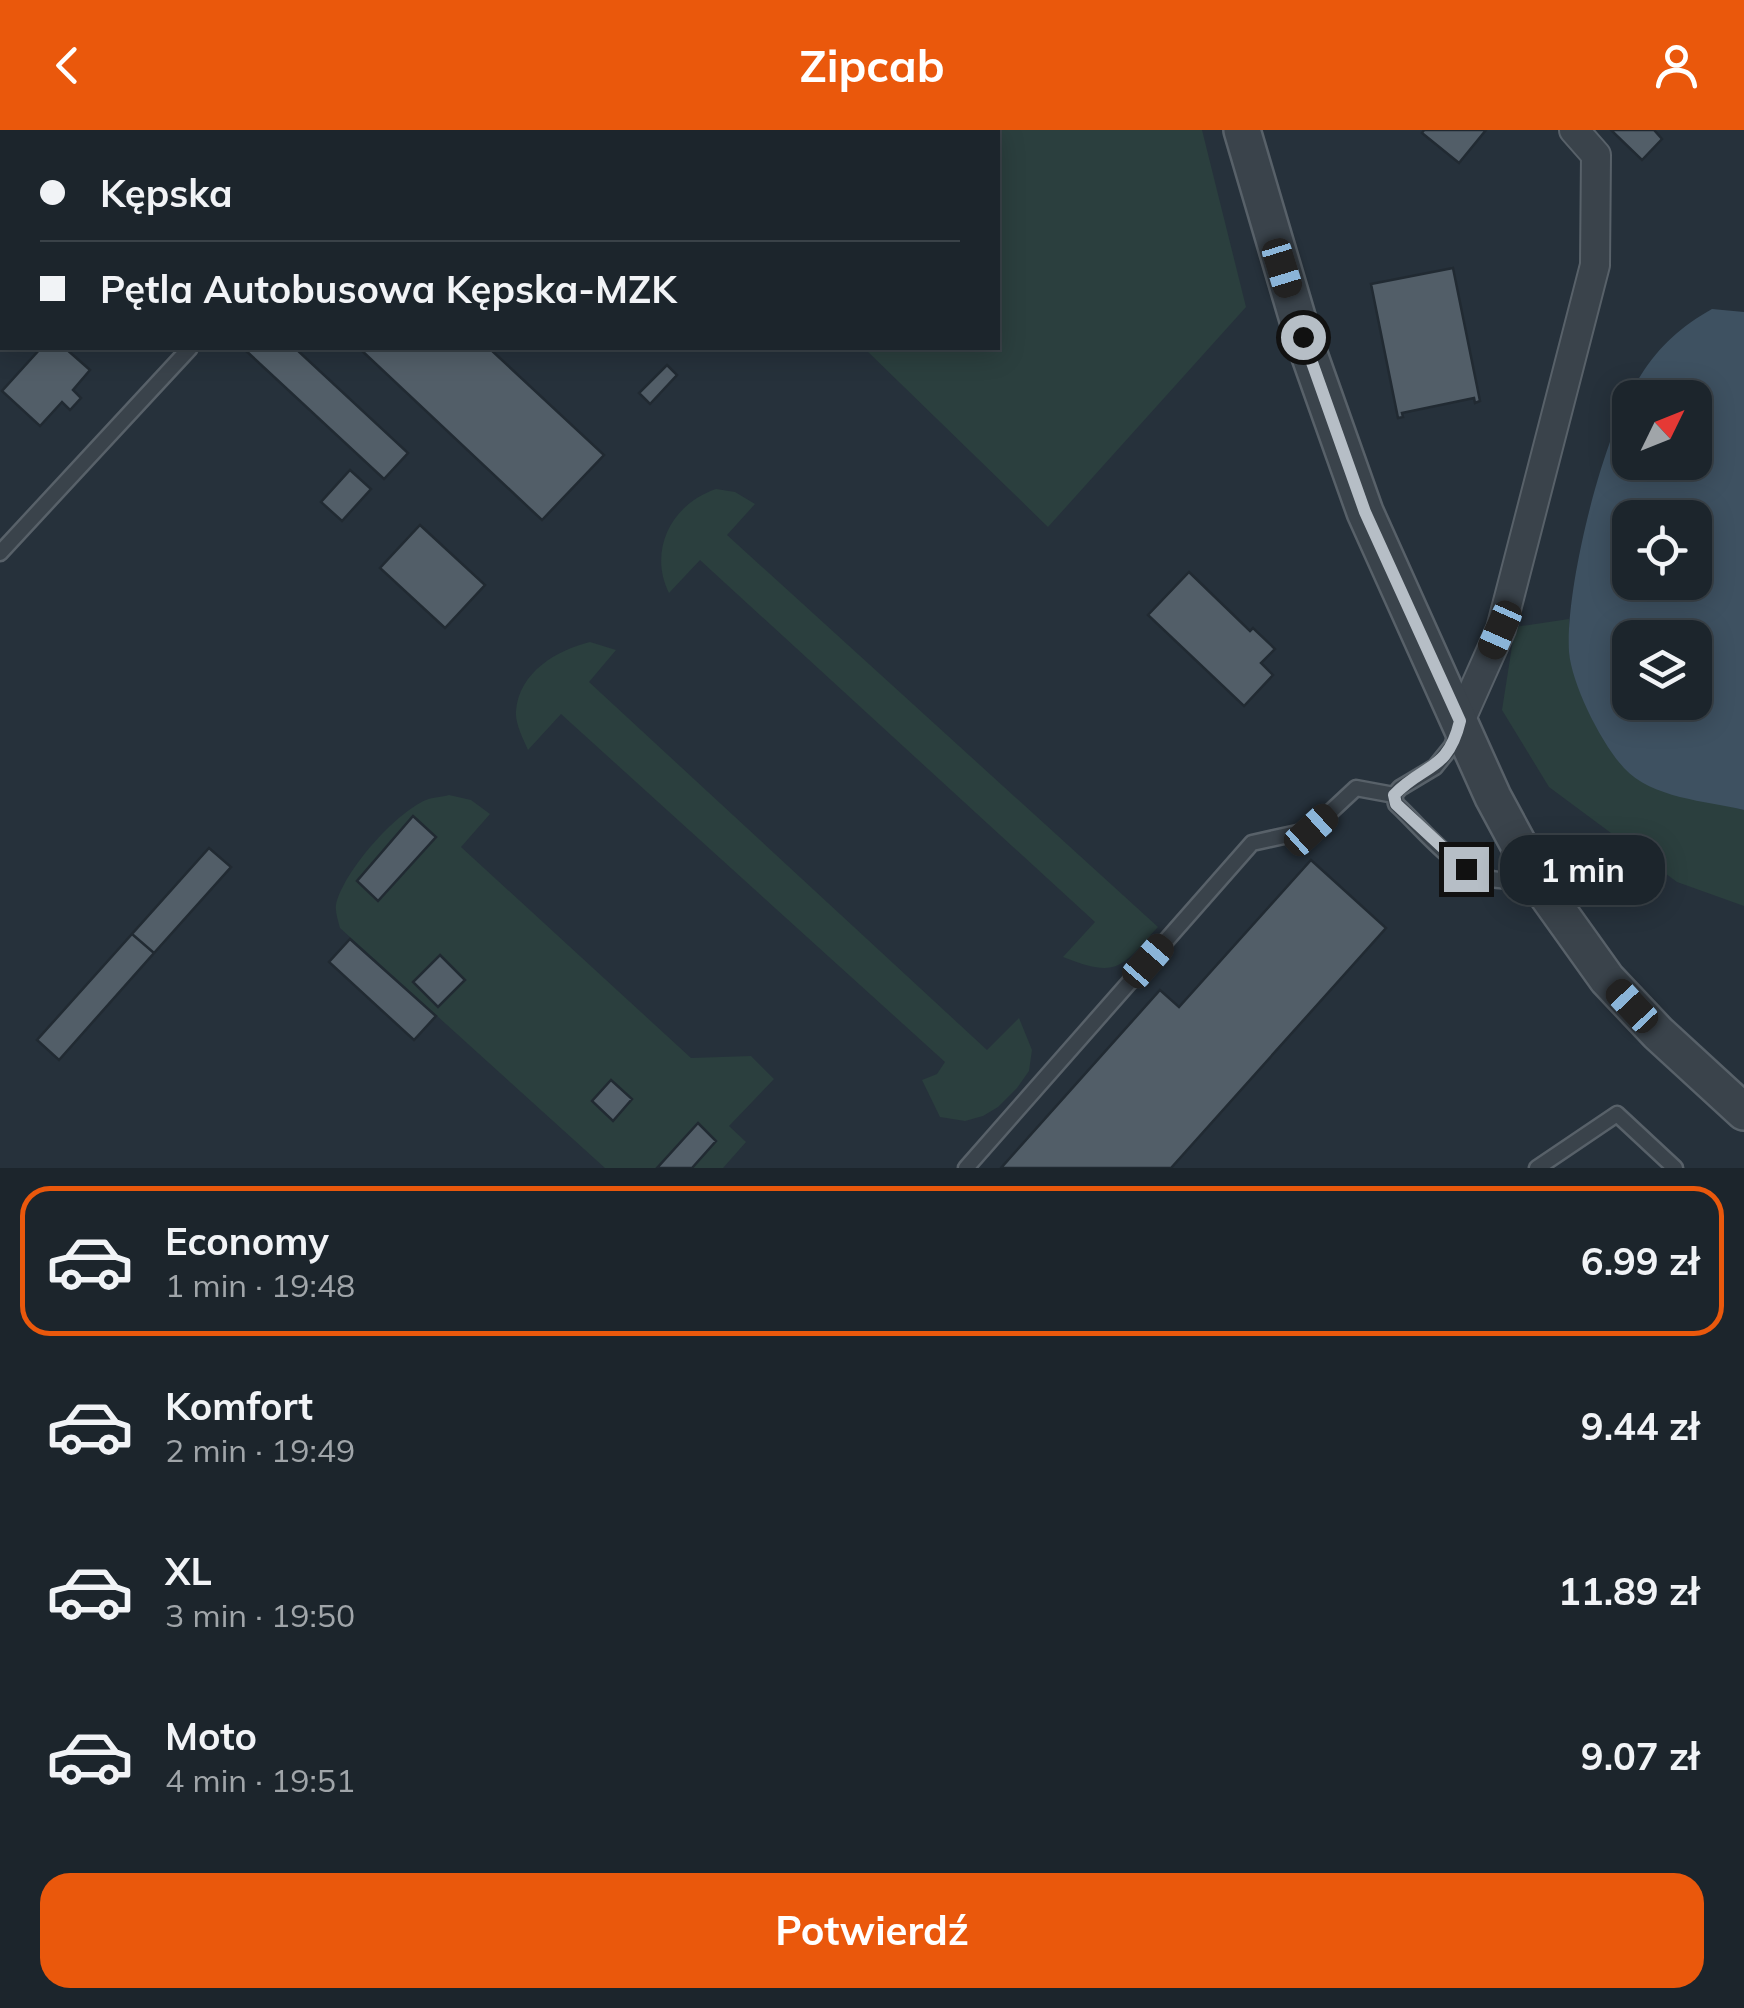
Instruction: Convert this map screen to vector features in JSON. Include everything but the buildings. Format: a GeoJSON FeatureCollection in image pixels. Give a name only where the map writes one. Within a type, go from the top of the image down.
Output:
{"type":"FeatureCollection","features":[{"type":"Feature","properties":{"kind":"street"},"geometry":{"type":"LineString","coordinates":[[1242,130],[1303,337],[1365,512],[1493,797],[1542,888],[1607,979],[1744,1112]]}},
{"type":"Feature","properties":{"kind":"street"},"geometry":{"type":"LineString","coordinates":[[1460,721],[1500,630],[1595,265],[1596,155],[1574,130]]}},
{"type":"Feature","properties":{"kind":"lane"},"geometry":{"type":"LineString","coordinates":[[0,552],[188,350]]}},
{"type":"Feature","properties":{"kind":"lane"},"geometry":{"type":"LineString","coordinates":[[966,1168],[1252,843],[1311,830],[1356,788],[1394,795],[1444,757],[1460,721]]}},
{"type":"Feature","properties":{"kind":"lane"},"geometry":{"type":"LineString","coordinates":[[1394,795],[1396,804],[1466,869],[1485,878],[1530,882],[1542,888]]}},
{"type":"Feature","properties":{"kind":"lane"},"geometry":{"type":"LineString","coordinates":[[1537,1168],[1616,1114],[1675,1168]]}},
{"type":"Feature","properties":{"kind":"green space"},"geometry":{"type":"Polygon","coordinates":[[[1000,130],[1202,130],[1246,307],[1048,527],[866,350],[1000,350],[1000,130]]]}},
{"type":"Feature","properties":{"kind":"green space"},"geometry":{"type":"Polygon","coordinates":[[[716,489],[735,492],[755,504],[727,535],[1158,927],[1126,960],[1108,968],[1063,957],[1095,922],[700,560],[669,593],[661,561],[668,531],[687,506],[716,489]]]}},
{"type":"Feature","properties":{"kind":"green space"},"geometry":{"type":"Polygon","coordinates":[[[1569,619],[1570,657],[1589,712],[1609,747],[1651,786],[1744,810],[1744,906],[1677,882],[1549,787],[1502,710],[1515,627],[1569,619]]]}},
{"type":"Feature","properties":{"kind":"green space"},"geometry":{"type":"Polygon","coordinates":[[[590,642],[616,650],[589,682],[987,1050],[1019,1018],[1032,1050],[1029,1071],[998,1107],[965,1121],[940,1117],[922,1080],[937,1074],[945,1062],[561,714],[528,750],[516,716],[524,685],[553,657],[590,642]]]}},
{"type":"Feature","properties":{"kind":"green space"},"geometry":{"type":"Polygon","coordinates":[[[449,795],[471,800],[490,814],[461,847],[691,1058],[751,1056],[774,1079],[729,1126],[746,1142],[723,1168],[605,1168],[340,928],[336,908],[341,892],[372,845],[414,807],[449,795]]]}},
{"type":"Feature","properties":{"kind":"water"},"geometry":{"type":"Polygon","coordinates":[[[1712,309],[1744,312],[1744,810],[1664,792],[1635,778],[1606,744],[1589,713],[1569,652],[1569,623],[1580,550],[1612,438],[1612,480],[1712,480],[1712,380],[1638,380],[1672,337],[1712,309]]]}},
{"type":"Feature","properties":{"kind":"route"},"geometry":{"type":"LineString","coordinates":[[1303,337],[1365,512],[1460,721],[1444,757],[1400,788],[1394,795],[1396,804],[1466,869]]}}]}
